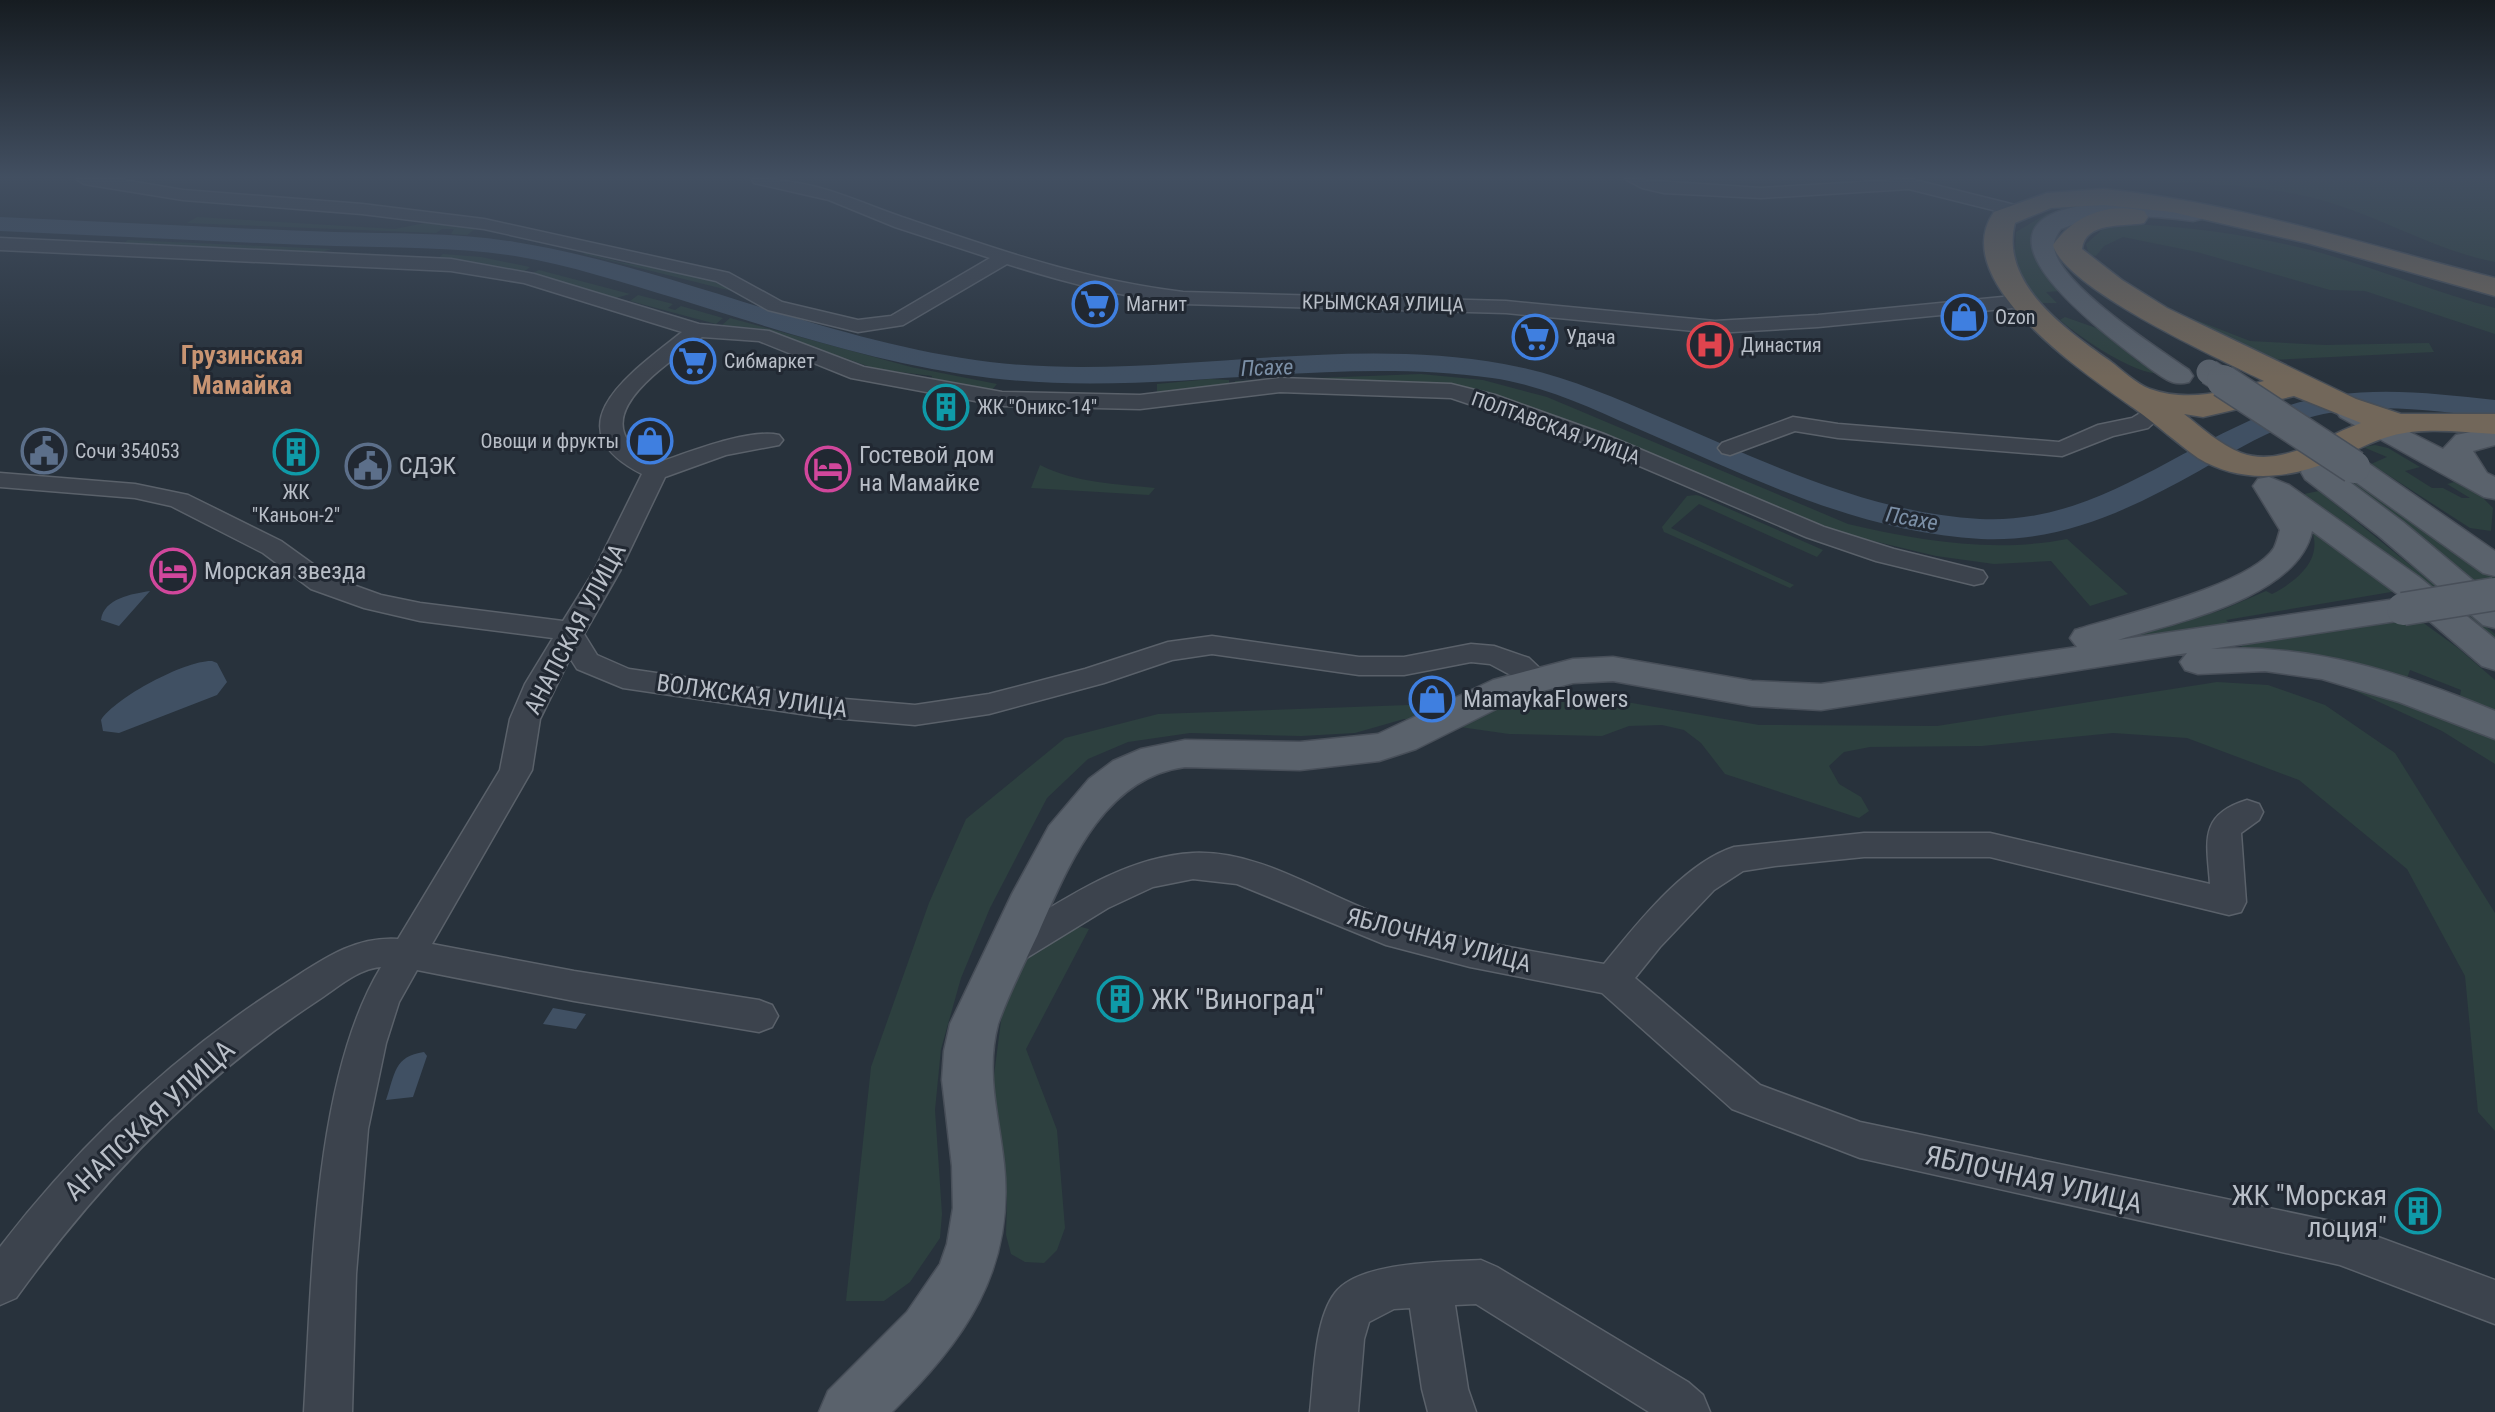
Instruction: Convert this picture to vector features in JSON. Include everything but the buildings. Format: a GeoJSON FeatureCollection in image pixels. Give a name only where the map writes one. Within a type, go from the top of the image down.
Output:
{"type":"FeatureCollection","features":[{"type":"Feature","properties":{"kind":"highway"},"geometry":{"type":"LineString","coordinates":[[1998,245],[2006,270],[2023,301],[2059,335],[2148,403],[2196,420],[2232,462],[2280,466],[2339,447],[2360,426]]}},
{"type":"Feature","properties":{"kind":"highway"},"geometry":{"type":"LineString","coordinates":[[2067,245],[2069,252],[2095,275],[2156,316],[2360,426]]}},
{"type":"Feature","properties":{"kind":"highway"},"geometry":{"type":"LineString","coordinates":[[2307,245],[2495,294]]}},
{"type":"Feature","properties":{"kind":"highway"},"geometry":{"type":"LineString","coordinates":[[2335,245],[2495,287]]}},
{"type":"Feature","properties":{"kind":"highway"},"geometry":{"type":"LineString","coordinates":[[2196,420],[2268,390],[2360,426],[2495,424]]}},
{"type":"Feature","properties":{"kind":"main road"},"geometry":{"type":"LineString","coordinates":[[2043,245],[2043,252],[2061,279],[2094,311],[2179,376],[2316,472],[2402,538],[2495,617]]}},
{"type":"Feature","properties":{"kind":"main road"},"geometry":{"type":"LineString","coordinates":[[2331,245],[2425,270]]}},
{"type":"Feature","properties":{"kind":"main road"},"geometry":{"type":"LineString","coordinates":[[2069,252],[2092,287],[2129,319],[2209,372],[2360,426],[2489,485]]}},
{"type":"Feature","properties":{"kind":"main road"},"geometry":{"type":"LineString","coordinates":[[2360,426],[2495,566]]}},
{"type":"Feature","properties":{"kind":"main road"},"geometry":{"type":"LineString","coordinates":[[2489,485],[2457,450],[2467,441],[2495,436]]}},
{"type":"Feature","properties":{"kind":"main road"},"geometry":{"type":"LineString","coordinates":[[2232,462],[2407,584],[2495,658]]}},
{"type":"Feature","properties":{"kind":"main road"},"geometry":{"type":"LineString","coordinates":[[1979,674],[2174,611],[2251,581],[2281,561],[2293,545],[2296,530],[2269,486]]}},
{"type":"Feature","properties":{"kind":"main road"},"geometry":{"type":"LineString","coordinates":[[849,1412],[902,1362],[946,1312],[972,1261],[979,1224],[979,1183],[969,1107],[968,1050],[976,1017],[1057,846],[1098,794],[1135,767],[1153,759],[1179,754],[1297,756],[1392,745],[1506,688],[1535,678],[1606,669],[1745,693],[1821,697],[2495,594]]}},
{"type":"Feature","properties":{"kind":"main road"},"geometry":{"type":"LineString","coordinates":[[1979,674],[2264,659],[2305,663],[2431,700],[2495,726]]}},
{"type":"Feature","properties":{"kind":"street"},"geometry":{"type":"LineString","coordinates":[[19,245],[451,265],[527,278],[697,330]]}},
{"type":"Feature","properties":{"kind":"street"},"geometry":{"type":"LineString","coordinates":[[578,245],[722,277],[775,306],[858,326],[896,321],[1007,256]]}},
{"type":"Feature","properties":{"kind":"street","name":"КРЫМСКАЯ УЛИЦА"},"geometry":{"type":"LineString","coordinates":[[971,245],[1094,285],[1183,298],[1506,307],[1715,327],[1818,321],[2023,301]]}},
{"type":"Feature","properties":{"kind":"street"},"geometry":{"type":"LineString","coordinates":[[1977,305],[1999,289],[2006,270]]}},
{"type":"Feature","properties":{"kind":"street"},"geometry":{"type":"LineString","coordinates":[[1977,305],[2012,311],[2059,335]]}},
{"type":"Feature","properties":{"kind":"street"},"geometry":{"type":"LineString","coordinates":[[697,330],[622,393],[612,410],[612,437],[622,453],[655,472],[710,452],[771,440]]}},
{"type":"Feature","properties":{"kind":"street","name":"ПОЛТАВСКАЯ УЛИЦА"},"geometry":{"type":"LineString","coordinates":[[697,330],[762,335],[859,373],[1002,399],[1140,402],[1280,385],[1461,393],[1596,439],[1815,532],[1885,555],[1974,577]]}},
{"type":"Feature","properties":{"kind":"street"},"geometry":{"type":"LineString","coordinates":[[1730,448],[1793,424],[1838,431],[2062,449],[2106,430],[2140,423],[2149,413],[2148,403]]}},
{"type":"Feature","properties":{"kind":"street","name":"АНАПСКАЯ УЛИЦА"},"geometry":{"type":"LineString","coordinates":[[328,1412],[334,1274],[348,1129],[367,1043],[381,999],[516,770],[525,719],[540,684],[571,637],[607,571],[655,472]]}},
{"type":"Feature","properties":{"kind":"street","name":"ВОЛЖСКАЯ УЛИЦА"},"geometry":{"type":"LineString","coordinates":[[0,480],[135,491],[179,500],[272,547],[321,583],[361,597],[420,612],[560,629],[571,637],[587,662],[623,678],[821,707],[915,715],[989,704],[1094,676],[1168,651],[1212,645],[1359,666],[1404,666],[1471,653],[1494,655],[1519,665],[1535,678]]}},
{"type":"Feature","properties":{"kind":"street"},"geometry":{"type":"LineString","coordinates":[[1612,980],[1647,937],[1702,881],[1734,860],[1864,845],[1990,845],[2229,902],[2223,836],[2226,826],[2247,812]]}},
{"type":"Feature","properties":{"kind":"street","name":"ЯБЛОЧНАЯ УЛИЦА"},"geometry":{"type":"LineString","coordinates":[[1007,952],[1113,889],[1142,877],[1189,866],[1219,865],[1247,873],[1346,918],[1390,932],[1612,980],[1746,1097],[1860,1140],[2340,1244],[2495,1302]]}},
{"type":"Feature","properties":{"kind":"street","name":"АНАПСКАЯ УЛИЦА"},"geometry":{"type":"LineString","coordinates":[[0,1283],[59,1205],[204,1062],[271,1010],[360,957],[381,952],[409,954],[574,986],[759,1016]]}},
{"type":"Feature","properties":{"kind":"street"},"geometry":{"type":"LineString","coordinates":[[1334,1412],[1341,1339],[1350,1309],[1360,1300],[1383,1290],[1481,1282],[1671,1399],[1686,1412]]}},
{"type":"Feature","properties":{"kind":"street"},"geometry":{"type":"LineString","coordinates":[[1429,1284],[1445,1389],[1452,1412]]}},
{"type":"Feature","properties":{"kind":"shaded area"},"geometry":{"type":"Polygon","coordinates":[[[239,245],[332,249],[313,254],[120,246],[239,245]]]}},
{"type":"Feature","properties":{"kind":"shaded area"},"geometry":{"type":"Polygon","coordinates":[[[2015,245],[2048,245],[2038,260],[2044,273],[2061,291],[2046,292],[2057,303],[2040,303],[2014,271],[2015,245]]]}},
{"type":"Feature","properties":{"kind":"shaded area"},"geometry":{"type":"Polygon","coordinates":[[[2086,245],[2106,245],[2096,256],[2089,255],[2086,245]]]}},
{"type":"Feature","properties":{"kind":"shaded area"},"geometry":{"type":"Polygon","coordinates":[[[2162,245],[2295,246],[2495,308],[2495,334],[2365,291],[2330,290],[2162,245]]]}},
{"type":"Feature","properties":{"kind":"shaded area"},"geometry":{"type":"Polygon","coordinates":[[[2439,245],[2495,245],[2495,262],[2474,257],[2439,245]]]}},
{"type":"Feature","properties":{"kind":"shaded area"},"geometry":{"type":"Polygon","coordinates":[[[443,254],[481,257],[530,267],[525,271],[533,273],[539,270],[630,294],[616,298],[514,270],[437,259],[443,254]]]}},
{"type":"Feature","properties":{"kind":"shaded area"},"geometry":{"type":"Polygon","coordinates":[[[583,254],[619,262],[698,274],[752,296],[583,254]]]}},
{"type":"Feature","properties":{"kind":"shaded area"},"geometry":{"type":"Polygon","coordinates":[[[638,295],[673,304],[668,308],[675,310],[681,306],[723,318],[716,324],[630,301],[638,295]]]}},
{"type":"Feature","properties":{"kind":"shaded area"},"geometry":{"type":"Polygon","coordinates":[[[2160,306],[2250,341],[2325,345],[2429,343],[2434,352],[2271,360],[2160,306]]]}},
{"type":"Feature","properties":{"kind":"shaded area"},"geometry":{"type":"Polygon","coordinates":[[[2065,317],[2099,329],[2140,363],[2148,363],[2163,374],[2138,369],[2109,354],[2060,320],[2065,317]]]}},
{"type":"Feature","properties":{"kind":"shaded area"},"geometry":{"type":"Polygon","coordinates":[[[730,318],[911,367],[997,384],[991,391],[931,379],[932,376],[876,369],[761,329],[722,325],[730,318]]]}},
{"type":"Feature","properties":{"kind":"shaded area"},"geometry":{"type":"Polygon","coordinates":[[[1421,374],[1483,380],[1547,397],[1848,524],[1930,540],[1985,545],[2067,539],[2128,594],[2090,606],[2051,561],[1994,564],[1936,556],[1844,534],[1829,534],[1474,394],[1235,388],[1235,381],[1421,374]]]}},
{"type":"Feature","properties":{"kind":"shaded area"},"geometry":{"type":"Polygon","coordinates":[[[1229,380],[1229,384],[1157,393],[1157,384],[1229,380]]]}},
{"type":"Feature","properties":{"kind":"shaded area"},"geometry":{"type":"Polygon","coordinates":[[[2375,445],[2388,448],[2420,467],[2405,471],[2432,488],[2443,488],[2462,498],[2470,498],[2447,484],[2454,482],[2480,495],[2493,508],[2491,531],[2470,528],[2371,464],[2387,457],[2363,447],[2375,445]]]}},
{"type":"Feature","properties":{"kind":"shaded area"},"geometry":{"type":"Polygon","coordinates":[[[1040,465],[1082,479],[1155,488],[1149,495],[1031,488],[1040,465]]]}},
{"type":"Feature","properties":{"kind":"shaded area"},"geometry":{"type":"Polygon","coordinates":[[[2344,479],[2360,485],[2495,578],[2495,603],[2344,479]]]}},
{"type":"Feature","properties":{"kind":"shaded area"},"geometry":{"type":"Polygon","coordinates":[[[2319,491],[2495,634],[2495,648],[2304,494],[2319,491]]]}},
{"type":"Feature","properties":{"kind":"shaded area"},"geometry":{"type":"Polygon","coordinates":[[[1696,495],[1823,550],[1817,557],[1699,504],[1671,528],[1794,585],[1790,588],[1664,532],[1662,527],[1687,496],[1696,495]]]}},
{"type":"Feature","properties":{"kind":"shaded area"},"geometry":{"type":"Polygon","coordinates":[[[2312,531],[2403,590],[2226,620],[2230,624],[2125,639],[2222,610],[2266,591],[2272,594],[2281,589],[2298,577],[2310,561],[2314,552],[2312,531]]]}},
{"type":"Feature","properties":{"kind":"shaded area"},"geometry":{"type":"Polygon","coordinates":[[[2418,619],[2495,680],[2495,722],[2459,701],[2461,690],[2410,670],[2404,686],[2316,660],[2267,649],[2245,650],[2240,645],[2418,619]]]}},
{"type":"Feature","properties":{"kind":"shaded area"},"geometry":{"type":"Polygon","coordinates":[[[2217,682],[2268,685],[2325,705],[2395,753],[2495,913],[2495,1131],[2478,1112],[2465,976],[2407,869],[2299,780],[2187,738],[2113,733],[1982,746],[1870,747],[1844,752],[1829,766],[1839,784],[1861,797],[1869,811],[1859,818],[1725,774],[1701,743],[1684,730],[1662,725],[1629,726],[1602,736],[1509,734],[1404,719],[1355,733],[1301,736],[1190,733],[1128,742],[1088,759],[1047,798],[990,908],[961,978],[941,1049],[935,1110],[942,1214],[940,1238],[910,1282],[884,1301],[846,1301],[871,1067],[929,903],[966,819],[1065,738],[1158,714],[1603,698],[1759,725],[1937,726],[2217,682]]]}},
{"type":"Feature","properties":{"kind":"shaded area"},"geometry":{"type":"Polygon","coordinates":[[[2373,686],[2495,740],[2495,764],[2442,731],[2351,689],[2373,686]]]}},
{"type":"Feature","properties":{"kind":"shaded area"},"geometry":{"type":"Polygon","coordinates":[[[1089,929],[1026,1049],[1057,1130],[1065,1228],[1057,1250],[1044,1263],[1025,1262],[1011,1254],[1006,1235],[1007,1201],[993,1083],[1005,990],[1014,966],[1041,951],[1068,930],[1089,929]]]}},
{"type":"Feature","properties":{"kind":"water"},"geometry":{"type":"Polygon","coordinates":[[[150,591],[119,626],[101,620],[113,602],[150,591]]]}},
{"type":"Feature","properties":{"kind":"water"},"geometry":{"type":"Polygon","coordinates":[[[212,661],[217,663],[227,682],[217,695],[119,733],[103,731],[101,720],[136,691],[169,673],[212,661]]]}},
{"type":"Feature","properties":{"kind":"water"},"geometry":{"type":"Polygon","coordinates":[[[553,1008],[586,1014],[576,1029],[543,1024],[553,1008]]]}},
{"type":"Feature","properties":{"kind":"water"},"geometry":{"type":"Polygon","coordinates":[[[424,1052],[427,1056],[413,1097],[386,1100],[401,1062],[424,1052]]]}},
{"type":"Feature","properties":{"kind":"waterway","name":"Псахе"},"geometry":{"type":"LineString","coordinates":[[477,245],[516,249],[597,268],[876,349],[990,370],[1053,375],[1116,375],[1367,363],[1430,364],[1493,370],[1574,392],[1772,475],[1853,504],[1937,524],[1981,529],[2026,528],[2067,520],[2106,507],[2252,431],[2315,407],[2340,402],[2392,400],[2495,409]]}},
{"type":"Feature","properties":{"kind":"place","name":"Магнит"},"geometry":{"type":"Point","coordinates":[1095,304]}},
{"type":"Feature","properties":{"kind":"place","name":"Ozon"},"geometry":{"type":"Point","coordinates":[1964,317]}},
{"type":"Feature","properties":{"kind":"place","name":"Удача"},"geometry":{"type":"Point","coordinates":[1535,337]}},
{"type":"Feature","properties":{"kind":"place","name":"Династия"},"geometry":{"type":"Point","coordinates":[1710,345]}},
{"type":"Feature","properties":{"kind":"place","name":"Сибмаркет"},"geometry":{"type":"Point","coordinates":[693,361]}},
{"type":"Feature","properties":{"kind":"place","name":"ЖК \"Оникс-14\""},"geometry":{"type":"Point","coordinates":[946,407]}},
{"type":"Feature","properties":{"kind":"place","name":"Овощи и фрукты"},"geometry":{"type":"Point","coordinates":[650,441]}},
{"type":"Feature","properties":{"kind":"place","name":"Сочи 354053"},"geometry":{"type":"Point","coordinates":[44,451]}},
{"type":"Feature","properties":{"kind":"place","name":"ЖК \"Каньон-2\""},"geometry":{"type":"Point","coordinates":[296,452]}},
{"type":"Feature","properties":{"kind":"place","name":"СДЭК"},"geometry":{"type":"Point","coordinates":[368,466]}},
{"type":"Feature","properties":{"kind":"place","name":"Гостевой дом на Мамайке"},"geometry":{"type":"Point","coordinates":[828,469]}},
{"type":"Feature","properties":{"kind":"place","name":"Морская звезда"},"geometry":{"type":"Point","coordinates":[173,571]}},
{"type":"Feature","properties":{"kind":"place","name":"MamaykaFlowers"},"geometry":{"type":"Point","coordinates":[1432,699]}},
{"type":"Feature","properties":{"kind":"place","name":"ЖК \"Виноград\""},"geometry":{"type":"Point","coordinates":[1120,999]}},
{"type":"Feature","properties":{"kind":"place","name":"ЖК \"Морская лоция\""},"geometry":{"type":"Point","coordinates":[2418,1211]}},
{"type":"Feature","properties":{"kind":"district","name":"Грузинская Мамайка"},"geometry":{"type":"Point","coordinates":[242,370]}}]}
